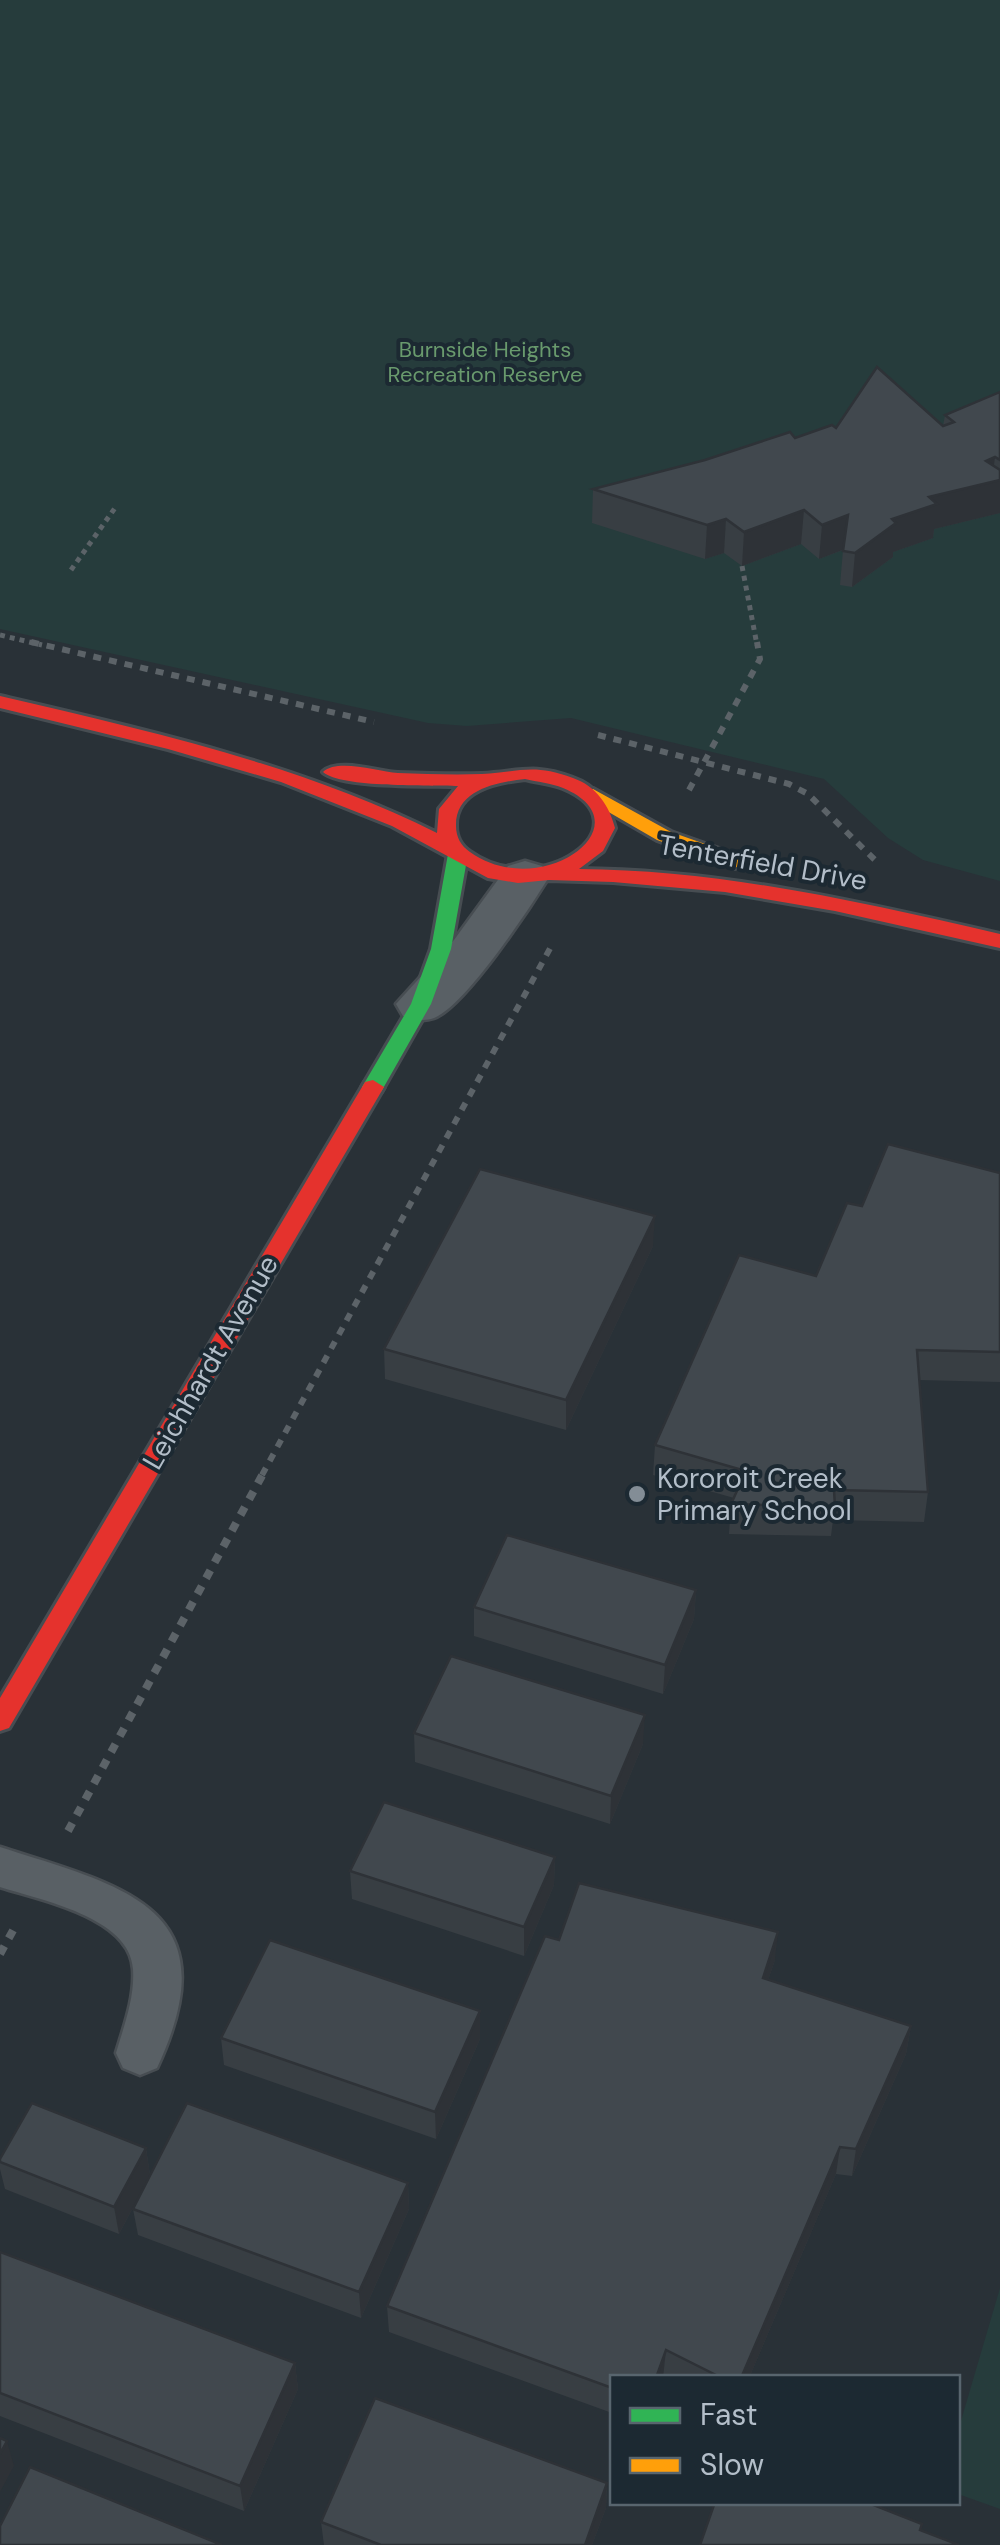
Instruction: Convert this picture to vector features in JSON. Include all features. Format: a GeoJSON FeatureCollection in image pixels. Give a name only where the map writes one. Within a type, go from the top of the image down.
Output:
{"type":"FeatureCollection","features":[{"type":"Feature","properties":{"kind":"street"},"geometry":{"type":"LineString","coordinates":[[0,702],[231,758],[358,776],[488,780],[525,774],[550,776],[593,795],[608,825],[605,840],[586,860],[541,876],[490,872],[391,814],[231,758]]}},
{"type":"Feature","properties":{"kind":"street"},"geometry":{"type":"LineString","coordinates":[[455,851],[444,827],[447,811],[458,795],[488,780]]}},
{"type":"Feature","properties":{"kind":"street","name":"Tenterfield Drive"},"geometry":{"type":"LineString","coordinates":[[593,795],[664,836],[899,917]]}},
{"type":"Feature","properties":{"kind":"street","name":"Leichhardt Avenue"},"geometry":{"type":"LineString","coordinates":[[0,1720],[421,1004],[440,949],[455,851]]}},
{"type":"Feature","properties":{"kind":"street","name":"Tenterfield Drive"},"geometry":{"type":"LineString","coordinates":[[541,876],[616,871],[684,877],[899,917],[1000,941]]}},
{"type":"Feature","properties":{"kind":"street","name":"Leichhardt Avenue"},"geometry":{"type":"LineString","coordinates":[[421,1004],[541,876]]}},
{"type":"Feature","properties":{"kind":"lane"},"geometry":{"type":"LineString","coordinates":[[0,1867],[118,1908],[142,1925],[157,1954],[158,1986],[154,2015],[140,2052]]}},
{"type":"Feature","properties":{"kind":"path"},"geometry":{"type":"LineString","coordinates":[[71,570],[115,508]]}},
{"type":"Feature","properties":{"kind":"path"},"geometry":{"type":"LineString","coordinates":[[704,762],[760,659],[742,566]]}},
{"type":"Feature","properties":{"kind":"path"},"geometry":{"type":"LineString","coordinates":[[0,635],[381,724]]}},
{"type":"Feature","properties":{"kind":"path"},"geometry":{"type":"LineString","coordinates":[[594,734],[789,784],[808,794],[872,858],[884,865]]}},
{"type":"Feature","properties":{"kind":"path"},"geometry":{"type":"LineString","coordinates":[[121,1735],[560,930]]}},
{"type":"Feature","properties":{"kind":"green space","name":"Burnside Heights Recreation Reserve"},"geometry":{"type":"Polygon","coordinates":[[[0,0],[1000,0],[1000,881],[923,860],[888,838],[824,779],[571,718],[467,726],[428,723],[0,629],[0,0]]]}},
{"type":"Feature","properties":{"kind":"green space"},"geometry":{"type":"Polygon","coordinates":[[[1000,2288],[1000,2509],[960,2495],[960,2424],[1000,2288]]]}},
{"type":"Feature","properties":{"kind":"building"},"geometry":{"type":"Polygon","coordinates":[[[877,367],[943,426],[954,422],[945,415],[1000,392],[1000,460],[995,457],[986,461],[1000,470],[1000,480],[929,497],[937,504],[892,519],[896,523],[855,553],[843,551],[848,515],[822,525],[804,510],[744,532],[726,519],[707,525],[593,489],[705,460],[790,432],[795,438],[832,425],[836,428],[877,367]]]}},
{"type":"Feature","properties":{"kind":"building"},"geometry":{"type":"Polygon","coordinates":[[[888,1144],[1000,1173],[1000,1352],[917,1350],[928,1492],[834,1490],[835,1507],[731,1504],[746,1471],[655,1445],[739,1255],[816,1276],[847,1203],[862,1206],[888,1144]]]}},
{"type":"Feature","properties":{"kind":"building"},"geometry":{"type":"Polygon","coordinates":[[[480,1169],[655,1216],[566,1400],[384,1349],[480,1169]]]}},
{"type":"Feature","properties":{"kind":"building"},"geometry":{"type":"Polygon","coordinates":[[[507,1535],[696,1590],[665,1665],[474,1607],[507,1535]]]}},
{"type":"Feature","properties":{"kind":"building"},"geometry":{"type":"Polygon","coordinates":[[[451,1656],[645,1715],[611,1796],[414,1733],[451,1656]]]}},
{"type":"Feature","properties":{"kind":"building"},"geometry":{"type":"Polygon","coordinates":[[[384,1802],[555,1857],[524,1927],[350,1871],[384,1802]]]}},
{"type":"Feature","properties":{"kind":"building"},"geometry":{"type":"Polygon","coordinates":[[[579,1883],[778,1932],[763,1978],[911,2026],[856,2149],[840,2147],[742,2375],[716,2375],[666,2350],[657,2375],[610,2375],[610,2387],[387,2306],[545,1936],[559,1940],[579,1883]]]}},
{"type":"Feature","properties":{"kind":"building"},"geometry":{"type":"Polygon","coordinates":[[[270,1940],[480,2011],[435,2112],[221,2038],[270,1940]]]}},
{"type":"Feature","properties":{"kind":"building"},"geometry":{"type":"Polygon","coordinates":[[[32,2103],[146,2148],[114,2207],[0,2162],[32,2103]]]}},
{"type":"Feature","properties":{"kind":"building"},"geometry":{"type":"Polygon","coordinates":[[[187,2103],[408,2183],[359,2292],[133,2209],[187,2103]]]}},
{"type":"Feature","properties":{"kind":"building"},"geometry":{"type":"Polygon","coordinates":[[[0,2252],[295,2363],[240,2486],[0,2393],[0,2252]]]}},
{"type":"Feature","properties":{"kind":"building"},"geometry":{"type":"Polygon","coordinates":[[[375,2398],[607,2483],[585,2545],[381,2545],[321,2522],[375,2398]]]}},
{"type":"Feature","properties":{"kind":"building"},"geometry":{"type":"Polygon","coordinates":[[[30,2467],[222,2545],[0,2545],[0,2526],[30,2467]]]}},
{"type":"Feature","properties":{"kind":"building"},"geometry":{"type":"Polygon","coordinates":[[[714,2505],[874,2505],[922,2524],[920,2530],[959,2545],[700,2545],[714,2505]]]}},
{"type":"Feature","properties":{"kind":"traffic: fast"},"geometry":{"type":"LineString","coordinates":[[373,1087],[421,1004],[441,949],[458,854]]}},
{"type":"Feature","properties":{"kind":"traffic: slow"},"geometry":{"type":"LineString","coordinates":[[593,795],[664,836],[735,862]]}},
{"type":"Feature","properties":{"kind":"traffic: jam"},"geometry":{"type":"LineString","coordinates":[[0,702],[174,744],[288,778],[398,821],[452,848]]}},
{"type":"Feature","properties":{"kind":"traffic: jam"},"geometry":{"type":"LineString","coordinates":[[333,772],[396,779],[488,780]]}},
{"type":"Feature","properties":{"kind":"traffic: jam"},"geometry":{"type":"LineString","coordinates":[[525,773],[577,787],[600,807],[605,828],[596,847],[576,863],[549,873],[518,877],[488,872],[461,856],[452,845],[446,827],[449,809],[455,799],[475,784],[525,773]]}},
{"type":"Feature","properties":{"kind":"traffic: jam"},"geometry":{"type":"LineString","coordinates":[[556,875],[725,885],[835,904],[1000,941]]}},
{"type":"Feature","properties":{"kind":"traffic: jam"},"geometry":{"type":"LineString","coordinates":[[0,1721],[373,1087]]}},
{"type":"Feature","properties":{"kind":"place","name":"Kororoit Creek Primary School"},"geometry":{"type":"Point","coordinates":[637,1494]}}]}
